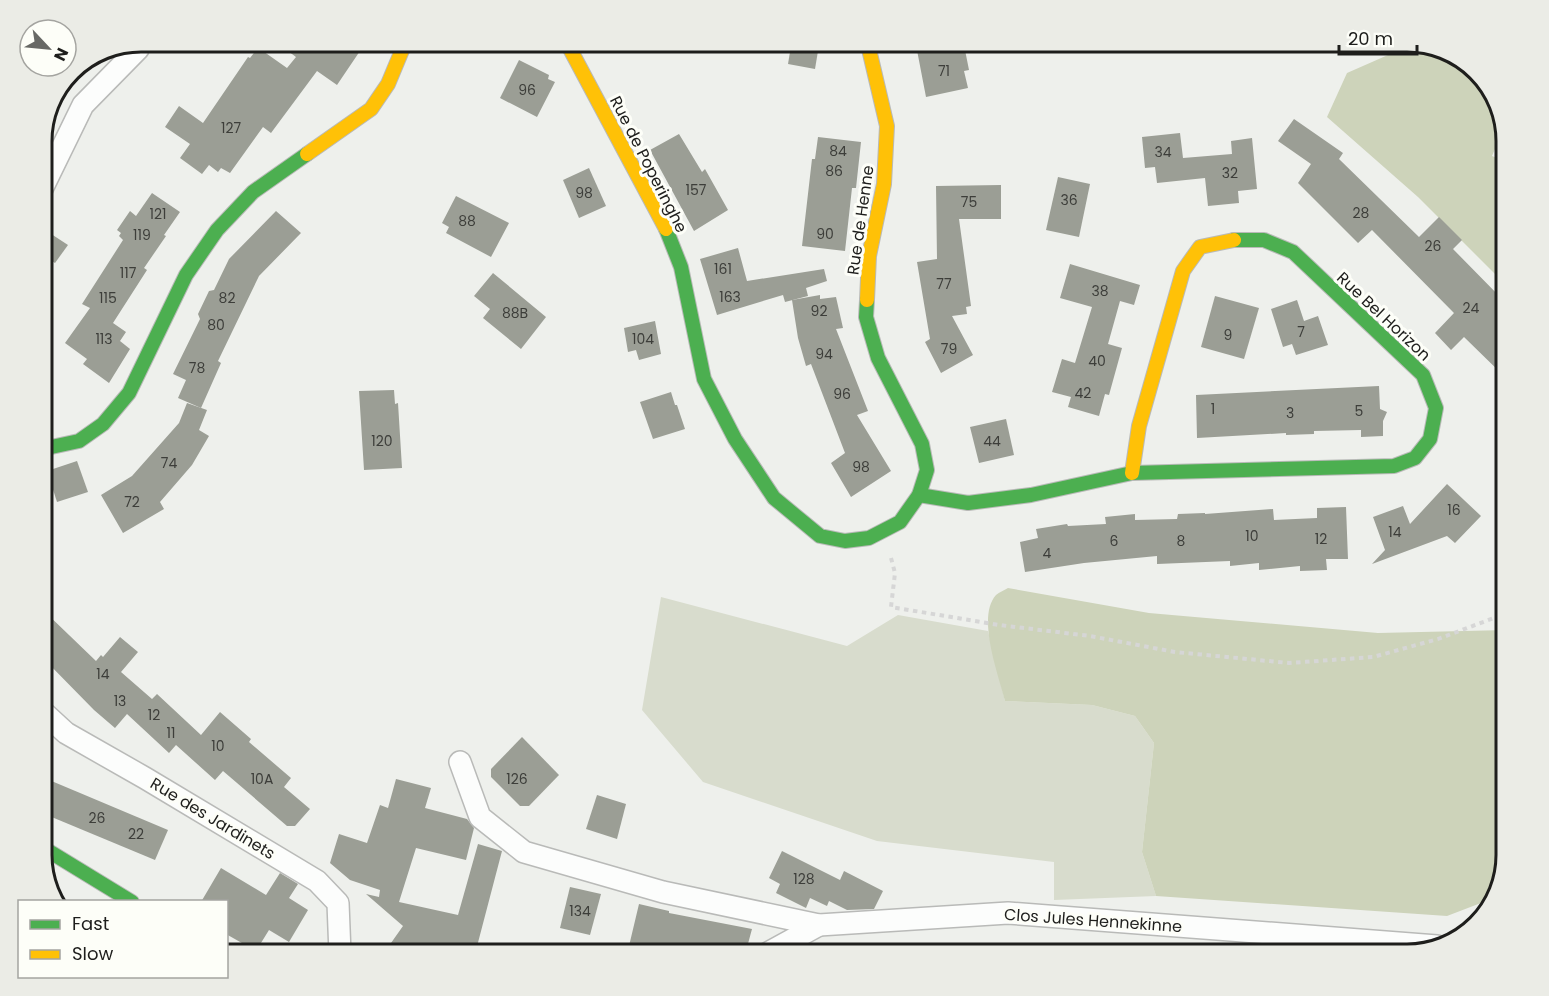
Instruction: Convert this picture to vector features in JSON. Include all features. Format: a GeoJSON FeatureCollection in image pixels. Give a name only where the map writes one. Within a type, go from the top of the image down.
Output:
{"type":"FeatureCollection","features":[{"type":"Feature","properties":{"kind":"street"},"geometry":{"type":"LineString","coordinates":[[53,447],[80,441],[103,424],[129,393],[186,275],[217,230],[253,192],[371,109],[388,84],[401,52]]}},
{"type":"Feature","properties":{"kind":"street","name":"Rue de Poperinghe"},"geometry":{"type":"LineString","coordinates":[[572,52],[661,217],[681,267],[704,379],[735,439],[774,498],[820,536],[845,541],[869,538],[900,522],[919,495]]}},
{"type":"Feature","properties":{"kind":"street","name":"Rue de Henne"},"geometry":{"type":"LineString","coordinates":[[870,52],[887,126],[884,184],[870,256],[866,317],[878,358],[921,444],[927,470],[919,495]]}},
{"type":"Feature","properties":{"kind":"street"},"geometry":{"type":"LineString","coordinates":[[53,166],[83,105],[134,53]]}},
{"type":"Feature","properties":{"kind":"street","name":"Rue Bel Horizon"},"geometry":{"type":"LineString","coordinates":[[919,495],[968,502],[1031,495],[1132,473],[1394,466],[1415,458],[1430,439],[1436,408],[1423,375],[1293,252],[1264,240],[1238,239],[1200,247],[1183,270],[1139,426],[1132,473]]}},
{"type":"Feature","properties":{"kind":"street","name":"Rue des Jardinets"},"geometry":{"type":"LineString","coordinates":[[53,721],[66,733],[317,881],[338,903],[340,944]]}},
{"type":"Feature","properties":{"kind":"street","name":"Clos Jules Hennekinne"},"geometry":{"type":"LineString","coordinates":[[460,762],[480,816],[524,852],[663,892],[819,925],[1008,913],[1409,944]]}},
{"type":"Feature","properties":{"kind":"street"},"geometry":{"type":"LineString","coordinates":[[53,854],[129,900]]}},
{"type":"Feature","properties":{"kind":"street","name":"Clos Jules Hennekinne"},"geometry":{"type":"LineString","coordinates":[[784,944],[819,925]]}},
{"type":"Feature","properties":{"kind":"path"},"geometry":{"type":"LineString","coordinates":[[883,531],[895,573],[891,607],[999,626],[1090,636],[1175,652],[1289,663],[1373,657],[1438,639],[1496,617]]}},
{"type":"Feature","properties":{"kind":"shaded area"},"geometry":{"type":"Polygon","coordinates":[[[661,597],[847,646],[898,615],[988,631],[1005,701],[1092,705],[1135,716],[1154,743],[1142,852],[1156,896],[1054,900],[1054,862],[877,841],[703,782],[642,710],[661,597]]]}},
{"type":"Feature","properties":{"kind":"green space"},"geometry":{"type":"Polygon","coordinates":[[[1395,52],[1419,53],[1441,59],[1457,68],[1481,92],[1495,124],[1496,147],[1492,156],[1496,158],[1496,275],[1418,197],[1327,117],[1347,73],[1395,52]]]}},
{"type":"Feature","properties":{"kind":"green space"},"geometry":{"type":"Polygon","coordinates":[[[1008,588],[1149,613],[1378,633],[1496,630],[1496,866],[1492,883],[1482,903],[1447,916],[1156,896],[1142,852],[1154,743],[1135,716],[1092,705],[1005,701],[988,632],[990,605],[996,595],[1008,588]]]}},
{"type":"Feature","properties":{"kind":"building"},"geometry":{"type":"Polygon","coordinates":[[[255,52],[264,52],[287,68],[296,57],[289,52],[359,52],[337,85],[317,71],[271,133],[263,127],[230,173],[221,168],[218,172],[209,165],[202,174],[180,158],[190,144],[165,127],[179,106],[203,123],[248,57],[250,58],[255,52]]]}},
{"type":"Feature","properties":{"kind":"building"},"geometry":{"type":"Polygon","coordinates":[[[790,52],[818,52],[815,69],[788,64],[790,52]]]}},
{"type":"Feature","properties":{"kind":"building"},"geometry":{"type":"Polygon","coordinates":[[[917,52],[965,52],[969,70],[964,71],[968,88],[926,97],[917,52]]]}},
{"type":"Feature","properties":{"kind":"building"},"geometry":{"type":"Polygon","coordinates":[[[519,60],[549,75],[548,79],[555,82],[537,117],[500,98],[519,60]]]}},
{"type":"Feature","properties":{"kind":"building"},"geometry":{"type":"Polygon","coordinates":[[[1294,119],[1343,153],[1339,159],[1419,237],[1439,217],[1462,240],[1453,249],[1496,293],[1496,368],[1464,337],[1451,350],[1435,333],[1454,313],[1372,230],[1358,243],[1298,183],[1311,164],[1278,141],[1294,119]]]}},
{"type":"Feature","properties":{"kind":"building"},"geometry":{"type":"Polygon","coordinates":[[[1180,133],[1183,158],[1232,154],[1231,141],[1252,138],[1257,189],[1238,191],[1239,203],[1208,206],[1205,178],[1157,183],[1155,167],[1145,168],[1142,137],[1180,133]]]}},
{"type":"Feature","properties":{"kind":"building"},"geometry":{"type":"Polygon","coordinates":[[[679,134],[702,172],[705,169],[728,210],[694,231],[650,150],[679,134]]]}},
{"type":"Feature","properties":{"kind":"building"},"geometry":{"type":"Polygon","coordinates":[[[818,137],[861,142],[856,188],[852,188],[845,251],[802,246],[812,159],[815,159],[818,137]]]}},
{"type":"Feature","properties":{"kind":"building"},"geometry":{"type":"Polygon","coordinates":[[[589,168],[606,206],[579,218],[563,180],[589,168]]]}},
{"type":"Feature","properties":{"kind":"building"},"geometry":{"type":"Polygon","coordinates":[[[1058,177],[1090,184],[1079,237],[1046,230],[1058,177]]]}},
{"type":"Feature","properties":{"kind":"building"},"geometry":{"type":"Polygon","coordinates":[[[1001,185],[1001,219],[959,219],[971,306],[966,307],[967,314],[952,316],[973,355],[941,373],[925,342],[930,339],[917,262],[937,259],[936,186],[1001,185]]]}},
{"type":"Feature","properties":{"kind":"building"},"geometry":{"type":"Polygon","coordinates":[[[152,193],[180,212],[144,268],[147,270],[113,323],[126,332],[120,341],[130,349],[109,383],[83,364],[87,359],[65,343],[90,308],[82,304],[123,240],[119,236],[121,233],[117,230],[130,211],[136,216],[152,193]]]}},
{"type":"Feature","properties":{"kind":"building"},"geometry":{"type":"Polygon","coordinates":[[[456,196],[509,223],[491,257],[446,233],[449,227],[442,223],[456,196]]]}},
{"type":"Feature","properties":{"kind":"building"},"geometry":{"type":"Polygon","coordinates":[[[276,211],[301,233],[259,276],[218,361],[221,363],[201,408],[178,398],[186,380],[173,374],[200,319],[198,314],[209,291],[214,290],[229,259],[276,211]]]}},
{"type":"Feature","properties":{"kind":"building"},"geometry":{"type":"Polygon","coordinates":[[[53,235],[68,245],[55,263],[53,262],[53,235]]]}},
{"type":"Feature","properties":{"kind":"building"},"geometry":{"type":"Polygon","coordinates":[[[738,248],[747,281],[824,269],[827,281],[806,288],[808,296],[785,302],[783,295],[717,315],[700,259],[738,248]]]}},
{"type":"Feature","properties":{"kind":"building"},"geometry":{"type":"Polygon","coordinates":[[[1070,264],[1140,285],[1134,305],[1120,301],[1108,344],[1122,348],[1109,395],[1105,394],[1099,416],[1068,407],[1071,397],[1052,392],[1062,359],[1075,363],[1092,307],[1060,298],[1070,264]]]}},
{"type":"Feature","properties":{"kind":"building"},"geometry":{"type":"Polygon","coordinates":[[[493,273],[546,317],[521,349],[483,318],[490,309],[474,296],[493,273]]]}},
{"type":"Feature","properties":{"kind":"building"},"geometry":{"type":"Polygon","coordinates":[[[820,295],[820,299],[836,297],[843,328],[836,329],[868,411],[857,415],[891,471],[851,497],[831,463],[845,453],[811,364],[806,366],[798,338],[792,300],[820,295]]]}},
{"type":"Feature","properties":{"kind":"building"},"geometry":{"type":"Polygon","coordinates":[[[1215,296],[1259,308],[1244,359],[1201,347],[1215,296]]]}},
{"type":"Feature","properties":{"kind":"building"},"geometry":{"type":"Polygon","coordinates":[[[1297,300],[1304,321],[1318,316],[1328,345],[1296,355],[1292,344],[1283,347],[1271,309],[1297,300]]]}},
{"type":"Feature","properties":{"kind":"building"},"geometry":{"type":"Polygon","coordinates":[[[655,321],[661,354],[639,360],[636,350],[628,352],[624,328],[655,321]]]}},
{"type":"Feature","properties":{"kind":"building"},"geometry":{"type":"Polygon","coordinates":[[[1379,386],[1380,409],[1387,412],[1383,421],[1383,436],[1361,437],[1361,430],[1197,438],[1196,395],[1379,386]]]}},
{"type":"Feature","properties":{"kind":"building"},"geometry":{"type":"Polygon","coordinates":[[[394,390],[395,404],[398,403],[402,468],[364,470],[359,391],[394,390]]]}},
{"type":"Feature","properties":{"kind":"building"},"geometry":{"type":"Polygon","coordinates":[[[671,392],[685,429],[653,439],[640,402],[671,392]]]}},
{"type":"Feature","properties":{"kind":"building"},"geometry":{"type":"Polygon","coordinates":[[[187,403],[207,410],[199,430],[209,436],[192,465],[160,502],[164,509],[123,533],[101,495],[132,476],[179,423],[187,403]]]}},
{"type":"Feature","properties":{"kind":"building"},"geometry":{"type":"Polygon","coordinates":[[[1006,419],[1014,455],[979,463],[970,427],[1006,419]]]}},
{"type":"Feature","properties":{"kind":"building"},"geometry":{"type":"Polygon","coordinates":[[[77,461],[88,492],[57,502],[53,490],[53,469],[77,461]]]}},
{"type":"Feature","properties":{"kind":"building"},"geometry":{"type":"Polygon","coordinates":[[[1447,484],[1481,516],[1455,543],[1447,536],[1372,564],[1385,550],[1373,517],[1403,506],[1410,524],[1447,484]]]}},
{"type":"Feature","properties":{"kind":"building"},"geometry":{"type":"Polygon","coordinates":[[[1346,507],[1348,559],[1326,559],[1327,570],[1300,571],[1300,566],[1259,570],[1259,563],[1230,566],[1230,561],[1157,564],[1157,556],[1084,563],[1025,572],[1020,542],[1038,538],[1036,529],[1067,524],[1068,526],[1106,524],[1105,517],[1135,514],[1135,520],[1177,519],[1178,514],[1273,509],[1274,520],[1317,518],[1317,508],[1346,507]]]}},
{"type":"Feature","properties":{"kind":"building"},"geometry":{"type":"Polygon","coordinates":[[[53,620],[96,661],[101,655],[103,657],[120,637],[138,652],[121,672],[152,699],[157,694],[201,735],[220,712],[251,739],[249,742],[291,778],[284,787],[310,809],[295,826],[287,826],[223,771],[215,780],[176,745],[169,753],[127,714],[115,728],[53,668],[53,620]]]}},
{"type":"Feature","properties":{"kind":"building"},"geometry":{"type":"Polygon","coordinates":[[[522,737],[559,775],[529,806],[520,806],[491,777],[491,769],[522,737]]]}},
{"type":"Feature","properties":{"kind":"building"},"geometry":{"type":"Polygon","coordinates":[[[396,779],[431,788],[425,808],[467,819],[474,828],[466,860],[416,848],[399,902],[458,915],[478,844],[502,851],[478,944],[391,943],[403,926],[366,894],[379,897],[380,890],[350,880],[330,863],[339,834],[367,843],[380,805],[388,808],[396,779]]]}},
{"type":"Feature","properties":{"kind":"building"},"geometry":{"type":"Polygon","coordinates":[[[53,782],[168,830],[155,860],[53,818],[53,782]]]}},
{"type":"Feature","properties":{"kind":"building"},"geometry":{"type":"Polygon","coordinates":[[[597,795],[626,804],[617,839],[586,829],[597,795]]]}},
{"type":"Feature","properties":{"kind":"building"},"geometry":{"type":"Polygon","coordinates":[[[782,851],[840,880],[844,871],[883,891],[874,909],[847,910],[829,901],[827,906],[810,898],[806,908],[776,893],[780,884],[769,878],[782,851]]]}},
{"type":"Feature","properties":{"kind":"building"},"geometry":{"type":"Polygon","coordinates":[[[221,868],[266,895],[280,873],[298,884],[289,898],[308,910],[289,942],[269,930],[260,944],[244,944],[228,935],[228,900],[202,900],[221,868]]]}},
{"type":"Feature","properties":{"kind":"building"},"geometry":{"type":"Polygon","coordinates":[[[570,887],[601,894],[590,935],[560,928],[570,887]]]}},
{"type":"Feature","properties":{"kind":"building"},"geometry":{"type":"Polygon","coordinates":[[[639,904],[669,911],[669,913],[752,929],[748,944],[629,944],[639,904]]]}},
{"type":"Feature","properties":{"kind":"traffic: fast"},"geometry":{"type":"LineString","coordinates":[[53,447],[79,441],[103,424],[129,393],[186,275],[217,230],[253,192],[307,154]]}},
{"type":"Feature","properties":{"kind":"traffic: fast"},"geometry":{"type":"LineString","coordinates":[[666,229],[681,267],[704,379],[735,439],[774,498],[820,536],[845,541],[869,538],[900,522],[919,495],[927,470],[922,444],[878,358],[866,317],[867,300]]}},
{"type":"Feature","properties":{"kind":"traffic: fast"},"geometry":{"type":"LineString","coordinates":[[919,495],[968,503],[1031,495],[1132,473],[1394,466],[1415,458],[1430,439],[1436,408],[1423,375],[1293,252],[1264,240],[1234,240]]}},
{"type":"Feature","properties":{"kind":"traffic: fast"},"geometry":{"type":"LineString","coordinates":[[53,854],[129,900]]}},
{"type":"Feature","properties":{"kind":"traffic: slow"},"geometry":{"type":"LineString","coordinates":[[307,154],[371,109],[388,84],[401,52]]}},
{"type":"Feature","properties":{"kind":"traffic: slow"},"geometry":{"type":"LineString","coordinates":[[572,52],[666,229]]}},
{"type":"Feature","properties":{"kind":"traffic: slow"},"geometry":{"type":"LineString","coordinates":[[867,300],[869,256],[884,184],[887,126],[870,52]]}},
{"type":"Feature","properties":{"kind":"traffic: slow"},"geometry":{"type":"LineString","coordinates":[[1132,473],[1139,426],[1183,271],[1200,247],[1234,240]]}}]}
